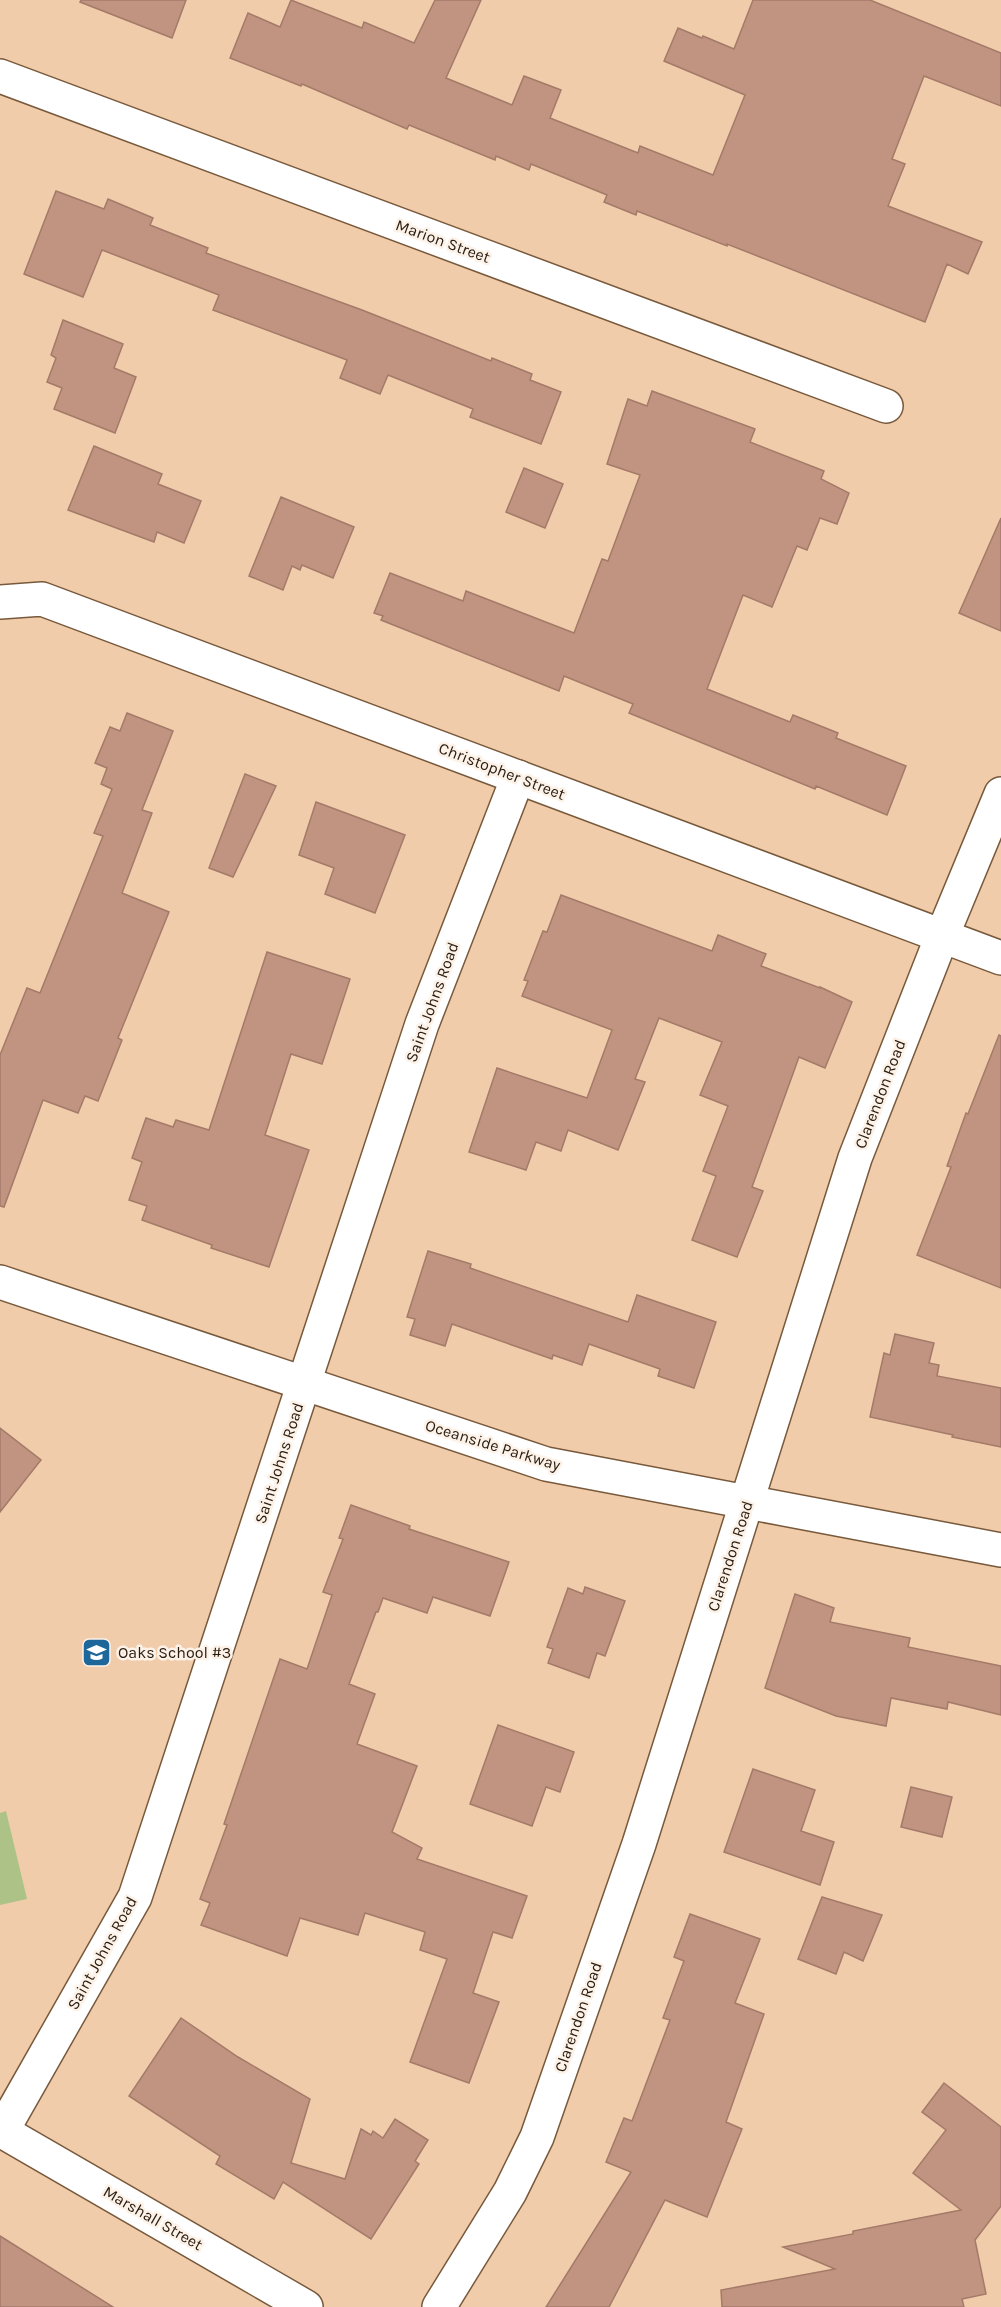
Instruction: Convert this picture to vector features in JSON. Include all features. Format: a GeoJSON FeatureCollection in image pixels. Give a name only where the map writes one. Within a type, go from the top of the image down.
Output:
{"type":"FeatureCollection","features":[{"type":"Feature","properties":{"kind":"street","name":"Marion Street"},"geometry":{"type":"LineString","coordinates":[[0,76],[886,406]]}},
{"type":"Feature","properties":{"kind":"street","name":"Christopher Street"},"geometry":{"type":"LineString","coordinates":[[0,602],[42,599],[1001,958]]}},
{"type":"Feature","properties":{"kind":"street","name":"Saint Johns Road"},"geometry":{"type":"LineString","coordinates":[[1,2130],[135,1897],[422,1024],[518,777]]}},
{"type":"Feature","properties":{"kind":"street","name":"Clarendon Road"},"geometry":{"type":"LineString","coordinates":[[439,2307],[510,2192],[537,2137],[639,1844],[855,1158],[942,936],[1001,794]]}},
{"type":"Feature","properties":{"kind":"street","name":"Oceanside Parkway"},"geometry":{"type":"LineString","coordinates":[[0,1282],[546,1464],[1001,1550]]}},
{"type":"Feature","properties":{"kind":"street","name":"Marshall Street"},"geometry":{"type":"LineString","coordinates":[[1,2130],[306,2307]]}},
{"type":"Feature","properties":{"kind":"green space"},"geometry":{"type":"Polygon","coordinates":[[[6,1811],[27,1899],[0,1905],[0,1813],[6,1811]]]}},
{"type":"Feature","properties":{"kind":"building"},"geometry":{"type":"Polygon","coordinates":[[[81,0],[186,0],[172,38],[80,2],[81,0]]]}},
{"type":"Feature","properties":{"kind":"building"},"geometry":{"type":"Polygon","coordinates":[[[291,0],[362,28],[364,22],[414,43],[435,0],[481,0],[446,78],[512,105],[524,76],[561,90],[550,118],[638,153],[640,146],[713,175],[745,95],[664,61],[678,28],[734,49],[753,0],[870,0],[1001,53],[1001,106],[924,76],[892,159],[905,164],[888,206],[982,242],[968,274],[947,264],[925,322],[727,244],[727,246],[637,211],[636,215],[604,202],[607,195],[531,164],[529,170],[496,156],[495,160],[409,125],[407,129],[302,84],[301,86],[230,58],[248,13],[280,27],[291,0]]]}},
{"type":"Feature","properties":{"kind":"building"},"geometry":{"type":"Polygon","coordinates":[[[56,191],[104,209],[108,199],[153,218],[150,225],[208,248],[206,253],[362,310],[491,361],[492,358],[532,374],[530,380],[561,392],[541,444],[470,417],[473,409],[388,375],[380,394],[340,378],[347,360],[213,310],[219,295],[102,250],[83,297],[24,274],[56,191]]]}},
{"type":"Feature","properties":{"kind":"building"},"geometry":{"type":"Polygon","coordinates":[[[63,320],[123,344],[114,368],[136,377],[115,433],[54,409],[62,388],[47,382],[56,358],[51,355],[63,320]]]}},
{"type":"Feature","properties":{"kind":"building"},"geometry":{"type":"Polygon","coordinates":[[[652,391],[755,429],[750,442],[824,471],[821,479],[849,493],[837,524],[820,518],[807,550],[797,546],[772,607],[743,595],[707,689],[790,722],[793,715],[838,733],[836,738],[906,766],[887,815],[816,786],[815,789],[629,713],[633,704],[564,676],[559,691],[381,620],[383,616],[374,613],[390,573],[463,601],[466,591],[574,633],[602,559],[608,561],[640,475],[607,464],[628,399],[647,406],[652,391]]]}},
{"type":"Feature","properties":{"kind":"building"},"geometry":{"type":"Polygon","coordinates":[[[94,446],[162,474],[158,484],[201,501],[184,543],[157,532],[154,542],[68,510],[94,446]]]}},
{"type":"Feature","properties":{"kind":"building"},"geometry":{"type":"Polygon","coordinates":[[[524,468],[563,484],[545,528],[506,512],[524,468]]]}},
{"type":"Feature","properties":{"kind":"building"},"geometry":{"type":"Polygon","coordinates":[[[281,497],[354,527],[333,578],[302,565],[300,570],[292,566],[283,590],[249,576],[281,497]]]}},
{"type":"Feature","properties":{"kind":"building"},"geometry":{"type":"Polygon","coordinates":[[[1001,518],[1001,631],[959,613],[1001,518]]]}},
{"type":"Feature","properties":{"kind":"building"},"geometry":{"type":"Polygon","coordinates":[[[127,713],[173,731],[142,810],[152,813],[122,893],[169,912],[118,1038],[122,1040],[98,1101],[85,1096],[78,1113],[43,1100],[4,1207],[0,1206],[0,1055],[27,988],[40,993],[103,836],[94,833],[112,789],[101,784],[107,768],[95,763],[110,727],[120,731],[127,713]]]}},
{"type":"Feature","properties":{"kind":"building"},"geometry":{"type":"Polygon","coordinates":[[[245,774],[276,786],[233,877],[209,868],[245,774]]]}},
{"type":"Feature","properties":{"kind":"building"},"geometry":{"type":"Polygon","coordinates":[[[316,802],[405,835],[375,913],[325,894],[334,868],[299,855],[316,802]]]}},
{"type":"Feature","properties":{"kind":"building"},"geometry":{"type":"Polygon","coordinates":[[[561,895],[712,951],[718,935],[766,954],[761,966],[820,987],[852,1002],[825,1068],[799,1057],[752,1187],[763,1191],[737,1257],[692,1240],[716,1176],[703,1171],[728,1106],[700,1095],[722,1042],[659,1018],[635,1079],[645,1082],[618,1150],[568,1130],[561,1151],[536,1142],[526,1170],[469,1152],[497,1068],[587,1098],[612,1030],[522,996],[528,981],[524,980],[543,931],[547,932],[561,895]]]}},
{"type":"Feature","properties":{"kind":"building"},"geometry":{"type":"Polygon","coordinates":[[[267,952],[350,979],[322,1064],[291,1054],[265,1135],[309,1150],[269,1267],[211,1248],[212,1245],[142,1220],[147,1206],[129,1200],[142,1162],[132,1158],[146,1118],[173,1127],[176,1120],[209,1130],[267,952]]]}},
{"type":"Feature","properties":{"kind":"building"},"geometry":{"type":"Polygon","coordinates":[[[999,1035],[1001,1036],[1001,1288],[917,1255],[951,1167],[947,1166],[966,1113],[968,1114],[999,1035]]]}},
{"type":"Feature","properties":{"kind":"building"},"geometry":{"type":"Polygon","coordinates":[[[428,1251],[471,1264],[470,1268],[628,1322],[637,1295],[716,1322],[694,1388],[658,1376],[660,1369],[589,1344],[582,1365],[553,1355],[552,1359],[452,1324],[445,1346],[410,1335],[415,1319],[407,1317],[428,1251]]]}},
{"type":"Feature","properties":{"kind":"building"},"geometry":{"type":"Polygon","coordinates":[[[895,1334],[934,1343],[929,1363],[939,1365],[937,1376],[1001,1388],[1001,1447],[870,1417],[884,1353],[890,1355],[895,1334]]]}},
{"type":"Feature","properties":{"kind":"building"},"geometry":{"type":"Polygon","coordinates":[[[0,1428],[41,1460],[0,1512],[0,1428]]]}},
{"type":"Feature","properties":{"kind":"building"},"geometry":{"type":"Polygon","coordinates":[[[351,1505],[410,1526],[409,1529],[509,1562],[490,1616],[433,1597],[427,1613],[383,1598],[349,1684],[375,1694],[357,1744],[417,1766],[392,1832],[422,1848],[417,1859],[527,1896],[512,1938],[493,1932],[473,1993],[499,2002],[469,2083],[410,2062],[447,1959],[420,1950],[425,1932],[365,1913],[358,1935],[300,1918],[287,1956],[201,1925],[210,1903],[200,1899],[227,1825],[224,1824],[280,1659],[307,1669],[332,1595],[323,1592],[343,1539],[339,1538],[351,1505]]]}},
{"type":"Feature","properties":{"kind":"building"},"geometry":{"type":"Polygon","coordinates":[[[585,1587],[625,1601],[605,1656],[597,1653],[589,1678],[548,1663],[553,1649],[547,1647],[568,1588],[583,1594],[585,1587]]]}},
{"type":"Feature","properties":{"kind":"building"},"geometry":{"type":"Polygon","coordinates":[[[795,1594],[834,1608],[830,1622],[910,1638],[908,1647],[1001,1666],[1001,1715],[948,1702],[947,1709],[891,1698],[886,1726],[836,1716],[765,1688],[795,1594]]]}},
{"type":"Feature","properties":{"kind":"building"},"geometry":{"type":"Polygon","coordinates":[[[498,1725],[574,1752],[560,1792],[546,1787],[532,1826],[470,1804],[498,1725]]]}},
{"type":"Feature","properties":{"kind":"building"},"geometry":{"type":"Polygon","coordinates":[[[753,1769],[815,1790],[801,1831],[834,1842],[820,1885],[724,1852],[753,1769]]]}},
{"type":"Feature","properties":{"kind":"building"},"geometry":{"type":"Polygon","coordinates":[[[911,1787],[952,1797],[942,1837],[901,1827],[911,1787]]]}},
{"type":"Feature","properties":{"kind":"building"},"geometry":{"type":"Polygon","coordinates":[[[822,1897],[882,1915],[863,1961],[844,1952],[836,1974],[798,1959],[822,1897]]]}},
{"type":"Feature","properties":{"kind":"building"},"geometry":{"type":"Polygon","coordinates":[[[690,1914],[760,1939],[735,2003],[764,2014],[726,2122],[742,2129],[707,2217],[665,2200],[609,2307],[546,2307],[631,2172],[606,2162],[624,2118],[632,2121],[670,2020],[663,2018],[684,1961],[674,1957],[690,1914]]]}},
{"type":"Feature","properties":{"kind":"building"},"geometry":{"type":"Polygon","coordinates":[[[181,2018],[238,2057],[310,2099],[291,2163],[345,2179],[361,2129],[371,2135],[373,2131],[383,2138],[395,2119],[428,2140],[415,2161],[419,2164],[371,2239],[283,2182],[274,2199],[216,2164],[220,2156],[129,2096],[181,2018]]]}},
{"type":"Feature","properties":{"kind":"building"},"geometry":{"type":"Polygon","coordinates":[[[944,2083],[1001,2127],[1001,2206],[975,2240],[986,2294],[962,2299],[964,2307],[722,2307],[721,2290],[835,2269],[783,2247],[961,2210],[913,2173],[946,2130],[922,2112],[944,2083]]]}},
{"type":"Feature","properties":{"kind":"building"},"geometry":{"type":"Polygon","coordinates":[[[0,2236],[113,2307],[0,2307],[0,2236]]]}},
{"type":"Feature","properties":{"kind":"place","name":"Oaks School #3"},"geometry":{"type":"Point","coordinates":[97,1652]}}]}
